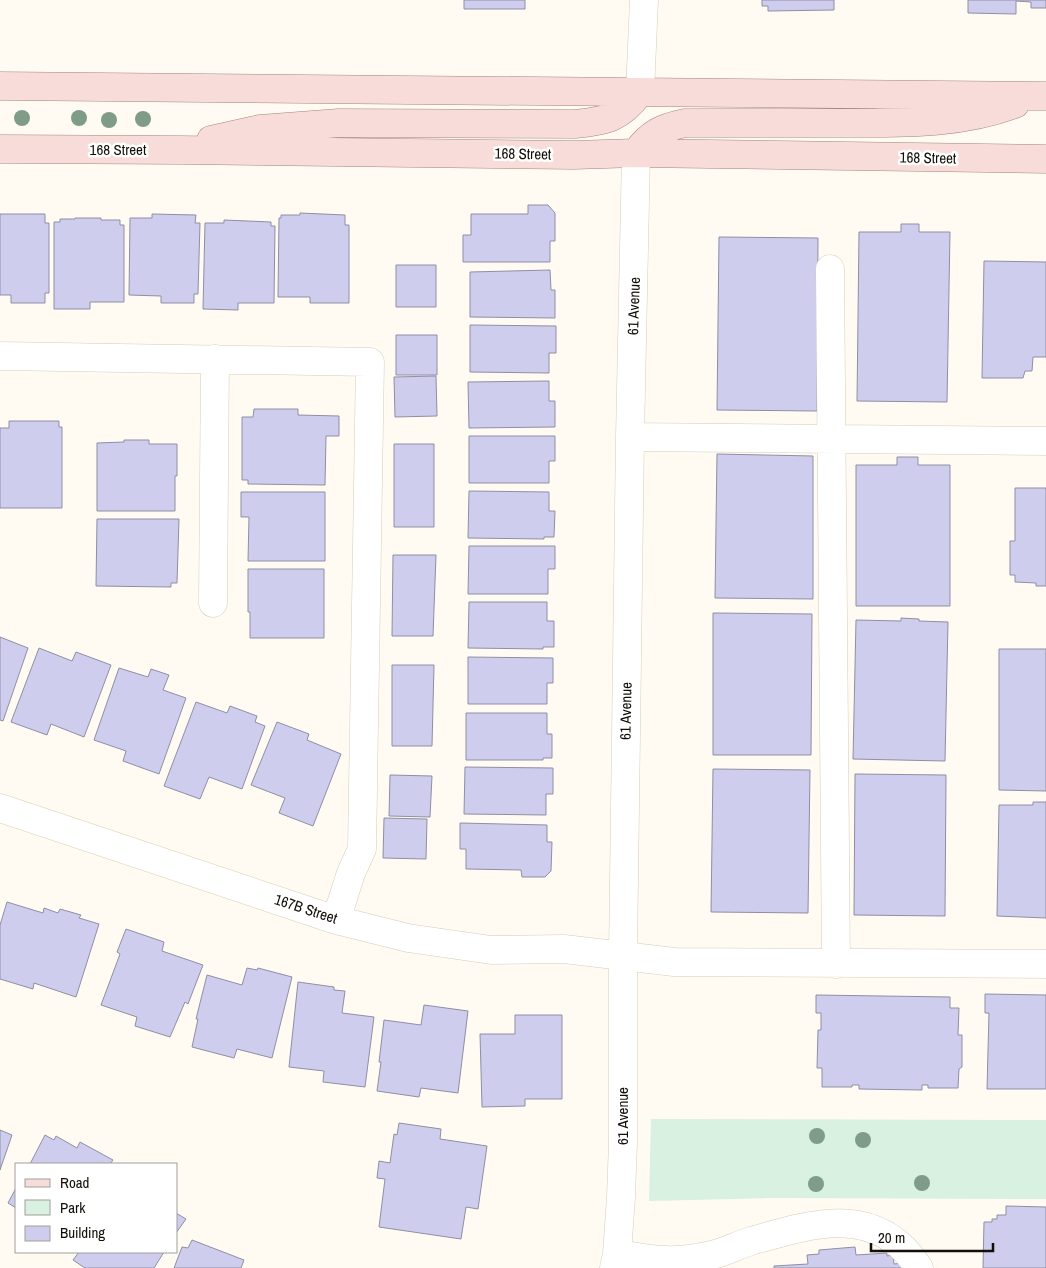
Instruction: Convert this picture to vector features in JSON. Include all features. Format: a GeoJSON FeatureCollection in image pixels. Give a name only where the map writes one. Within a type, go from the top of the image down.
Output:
{"type":"FeatureCollection","features":[{"type":"Feature","properties":{"kind":"main road"},"geometry":{"type":"LineString","coordinates":[[0,86],[1042,96]]}},
{"type":"Feature","properties":{"kind":"main road"},"geometry":{"type":"LineString","coordinates":[[181,150],[218,137],[260,129],[300,125],[338,123],[575,124],[598,122],[614,117],[622,112],[630,106],[640,92]]}},
{"type":"Feature","properties":{"kind":"main road"},"geometry":{"type":"LineString","coordinates":[[636,153],[644,141],[663,128],[685,123],[903,123],[948,120],[997,111],[1042,96]]}},
{"type":"Feature","properties":{"kind":"main road","name":"168 Street"},"geometry":{"type":"LineString","coordinates":[[0,149],[574,155],[636,153],[1046,159]]}},
{"type":"Feature","properties":{"kind":"street"},"geometry":{"type":"LineString","coordinates":[[640,92],[644,0]]}},
{"type":"Feature","properties":{"kind":"street","name":"61 Avenue"},"geometry":{"type":"LineString","coordinates":[[616,1261],[624,1142],[623,956],[636,153]]}},
{"type":"Feature","properties":{"kind":"street"},"geometry":{"type":"LineString","coordinates":[[830,270],[836,964]]}},
{"type":"Feature","properties":{"kind":"street"},"geometry":{"type":"LineString","coordinates":[[0,356],[370,362],[362,849],[351,874],[336,920]]}},
{"type":"Feature","properties":{"kind":"street"},"geometry":{"type":"LineString","coordinates":[[213,603],[215,359]]}},
{"type":"Feature","properties":{"kind":"street"},"geometry":{"type":"LineString","coordinates":[[630,437],[1046,441]]}},
{"type":"Feature","properties":{"kind":"street","name":"167B Street"},"geometry":{"type":"LineString","coordinates":[[0,808],[336,920],[408,938],[491,950],[564,949],[674,962],[1046,964]]}},
{"type":"Feature","properties":{"kind":"street"},"geometry":{"type":"LineString","coordinates":[[616,1261],[668,1260],[712,1255],[793,1230],[839,1222],[856,1223],[880,1231],[900,1245],[912,1257],[919,1268]]}},
{"type":"Feature","properties":{"kind":"green space"},"geometry":{"type":"Polygon","coordinates":[[[651,1119],[1046,1120],[1046,1199],[769,1198],[649,1201],[651,1119]]]}},
{"type":"Feature","properties":{"kind":"building"},"geometry":{"type":"Polygon","coordinates":[[[464,0],[525,0],[525,9],[464,9],[464,0]]]}},
{"type":"Feature","properties":{"kind":"building"},"geometry":{"type":"Polygon","coordinates":[[[762,0],[834,0],[834,10],[768,11],[768,6],[762,6],[762,0]]]}},
{"type":"Feature","properties":{"kind":"building"},"geometry":{"type":"Polygon","coordinates":[[[968,0],[1046,0],[1046,8],[1031,8],[1031,2],[1016,1],[1016,14],[968,13],[968,0]]]}},
{"type":"Feature","properties":{"kind":"building"},"geometry":{"type":"Polygon","coordinates":[[[528,205],[548,205],[555,213],[555,241],[550,241],[550,262],[463,262],[463,235],[471,235],[471,214],[528,214],[528,205]]]}},
{"type":"Feature","properties":{"kind":"building"},"geometry":{"type":"Polygon","coordinates":[[[300,213],[345,215],[345,225],[349,225],[349,303],[310,303],[310,297],[278,297],[279,218],[281,218],[281,215],[300,215],[300,213]]]}},
{"type":"Feature","properties":{"kind":"building"},"geometry":{"type":"Polygon","coordinates":[[[0,214],[45,214],[45,223],[49,223],[49,293],[45,293],[45,303],[11,303],[11,295],[0,295],[0,214]]]}},
{"type":"Feature","properties":{"kind":"building"},"geometry":{"type":"Polygon","coordinates":[[[152,214],[196,215],[195,223],[200,223],[198,294],[194,294],[194,303],[161,303],[161,296],[129,295],[130,218],[152,218],[152,214]]]}},
{"type":"Feature","properties":{"kind":"building"},"geometry":{"type":"Polygon","coordinates":[[[60,219],[120,220],[120,225],[124,225],[124,302],[90,302],[90,309],[54,309],[54,222],[60,222],[60,219]]]}},
{"type":"Feature","properties":{"kind":"building"},"geometry":{"type":"Polygon","coordinates":[[[224,220],[271,222],[271,226],[275,226],[274,303],[238,303],[238,310],[203,309],[205,223],[224,223],[224,220]]]}},
{"type":"Feature","properties":{"kind":"building"},"geometry":{"type":"Polygon","coordinates":[[[901,224],[919,224],[919,232],[950,232],[947,402],[857,401],[859,232],[901,232],[901,224]]]}},
{"type":"Feature","properties":{"kind":"building"},"geometry":{"type":"Polygon","coordinates":[[[719,237],[818,238],[817,411],[717,410],[719,237]]]}},
{"type":"Feature","properties":{"kind":"building"},"geometry":{"type":"Polygon","coordinates":[[[984,261],[1046,262],[1046,357],[1033,357],[1032,371],[1025,371],[1023,378],[982,378],[984,261]]]}},
{"type":"Feature","properties":{"kind":"building"},"geometry":{"type":"Polygon","coordinates":[[[396,265],[436,265],[436,307],[396,307],[396,265]]]}},
{"type":"Feature","properties":{"kind":"building"},"geometry":{"type":"Polygon","coordinates":[[[550,270],[551,290],[555,290],[555,318],[470,317],[470,272],[550,270]]]}},
{"type":"Feature","properties":{"kind":"building"},"geometry":{"type":"Polygon","coordinates":[[[470,325],[556,326],[556,353],[549,353],[549,373],[470,372],[470,325]]]}},
{"type":"Feature","properties":{"kind":"building"},"geometry":{"type":"Polygon","coordinates":[[[396,335],[437,335],[437,375],[396,375],[396,335]]]}},
{"type":"Feature","properties":{"kind":"building"},"geometry":{"type":"Polygon","coordinates":[[[436,376],[437,416],[395,417],[394,377],[436,376]]]}},
{"type":"Feature","properties":{"kind":"building"},"geometry":{"type":"Polygon","coordinates":[[[549,381],[549,401],[555,401],[555,427],[469,428],[468,382],[549,381]]]}},
{"type":"Feature","properties":{"kind":"building"},"geometry":{"type":"Polygon","coordinates":[[[254,409],[298,409],[298,415],[339,416],[339,436],[326,436],[325,485],[248,484],[248,480],[242,480],[242,417],[253,417],[254,409]]]}},
{"type":"Feature","properties":{"kind":"building"},"geometry":{"type":"Polygon","coordinates":[[[9,421],[59,421],[59,427],[62,427],[62,508],[0,508],[0,428],[9,428],[9,421]]]}},
{"type":"Feature","properties":{"kind":"building"},"geometry":{"type":"Polygon","coordinates":[[[469,436],[555,436],[555,461],[549,461],[549,483],[469,483],[469,436]]]}},
{"type":"Feature","properties":{"kind":"building"},"geometry":{"type":"Polygon","coordinates":[[[124,440],[149,440],[149,444],[177,444],[175,511],[97,511],[97,443],[124,442],[124,440]]]}},
{"type":"Feature","properties":{"kind":"building"},"geometry":{"type":"Polygon","coordinates":[[[394,444],[434,444],[434,527],[394,527],[394,444]]]}},
{"type":"Feature","properties":{"kind":"building"},"geometry":{"type":"Polygon","coordinates":[[[717,454],[813,456],[813,599],[715,598],[717,454]]]}},
{"type":"Feature","properties":{"kind":"building"},"geometry":{"type":"Polygon","coordinates":[[[897,457],[918,457],[918,465],[950,465],[950,606],[856,606],[856,465],[897,465],[897,457]]]}},
{"type":"Feature","properties":{"kind":"building"},"geometry":{"type":"Polygon","coordinates":[[[1015,488],[1046,488],[1046,586],[1036,586],[1036,583],[1015,582],[1015,575],[1010,575],[1010,541],[1015,541],[1015,488]]]}},
{"type":"Feature","properties":{"kind":"building"},"geometry":{"type":"Polygon","coordinates":[[[469,491],[549,492],[549,511],[555,511],[554,537],[544,537],[544,539],[468,538],[469,491]]]}},
{"type":"Feature","properties":{"kind":"building"},"geometry":{"type":"Polygon","coordinates":[[[241,492],[325,492],[325,561],[248,561],[249,517],[241,517],[241,492]]]}},
{"type":"Feature","properties":{"kind":"building"},"geometry":{"type":"Polygon","coordinates":[[[97,519],[179,519],[177,583],[171,583],[171,587],[96,586],[97,519]]]}},
{"type":"Feature","properties":{"kind":"building"},"geometry":{"type":"Polygon","coordinates":[[[469,546],[555,546],[555,569],[548,569],[548,594],[468,594],[469,546]]]}},
{"type":"Feature","properties":{"kind":"building"},"geometry":{"type":"Polygon","coordinates":[[[393,555],[436,555],[433,636],[392,636],[393,555]]]}},
{"type":"Feature","properties":{"kind":"building"},"geometry":{"type":"Polygon","coordinates":[[[248,569],[324,569],[324,638],[250,638],[248,569]]]}},
{"type":"Feature","properties":{"kind":"building"},"geometry":{"type":"Polygon","coordinates":[[[469,602],[547,602],[547,621],[554,621],[554,647],[543,647],[543,649],[468,648],[469,602]]]}},
{"type":"Feature","properties":{"kind":"building"},"geometry":{"type":"Polygon","coordinates":[[[713,613],[812,614],[811,755],[713,755],[713,613]]]}},
{"type":"Feature","properties":{"kind":"building"},"geometry":{"type":"Polygon","coordinates":[[[901,618],[948,622],[945,761],[853,759],[856,620],[901,621],[901,618]]]}},
{"type":"Feature","properties":{"kind":"building"},"geometry":{"type":"Polygon","coordinates":[[[0,637],[28,648],[3,721],[0,720],[0,637]]]}},
{"type":"Feature","properties":{"kind":"building"},"geometry":{"type":"Polygon","coordinates":[[[39,648],[72,661],[76,652],[111,665],[84,737],[51,724],[47,735],[11,722],[39,648]]]}},
{"type":"Feature","properties":{"kind":"building"},"geometry":{"type":"Polygon","coordinates":[[[999,649],[1046,649],[1046,791],[999,790],[999,649]]]}},
{"type":"Feature","properties":{"kind":"building"},"geometry":{"type":"Polygon","coordinates":[[[468,657],[553,658],[553,683],[547,683],[547,704],[468,704],[468,657]]]}},
{"type":"Feature","properties":{"kind":"building"},"geometry":{"type":"Polygon","coordinates":[[[392,665],[434,665],[432,746],[392,746],[392,665]]]}},
{"type":"Feature","properties":{"kind":"building"},"geometry":{"type":"Polygon","coordinates":[[[119,668],[148,677],[151,669],[169,675],[163,690],[186,698],[159,774],[123,761],[126,751],[94,740],[119,668]]]}},
{"type":"Feature","properties":{"kind":"building"},"geometry":{"type":"Polygon","coordinates":[[[196,702],[227,713],[230,706],[257,716],[255,722],[265,726],[242,789],[209,777],[200,799],[164,786],[196,702]]]}},
{"type":"Feature","properties":{"kind":"building"},"geometry":{"type":"Polygon","coordinates":[[[466,713],[547,713],[547,734],[552,734],[552,758],[543,758],[543,760],[466,760],[466,713]]]}},
{"type":"Feature","properties":{"kind":"building"},"geometry":{"type":"Polygon","coordinates":[[[277,722],[309,734],[307,740],[341,754],[313,826],[279,813],[285,798],[251,785],[277,722]]]}},
{"type":"Feature","properties":{"kind":"building"},"geometry":{"type":"Polygon","coordinates":[[[465,767],[553,768],[553,794],[546,794],[546,815],[464,814],[465,767]]]}},
{"type":"Feature","properties":{"kind":"building"},"geometry":{"type":"Polygon","coordinates":[[[713,769],[810,770],[808,913],[711,912],[713,769]]]}},
{"type":"Feature","properties":{"kind":"building"},"geometry":{"type":"Polygon","coordinates":[[[855,774],[946,775],[945,916],[854,915],[855,774]]]}},
{"type":"Feature","properties":{"kind":"building"},"geometry":{"type":"Polygon","coordinates":[[[390,775],[432,776],[430,817],[389,816],[390,775]]]}},
{"type":"Feature","properties":{"kind":"building"},"geometry":{"type":"Polygon","coordinates":[[[1033,802],[1046,802],[1046,918],[997,916],[999,805],[1033,805],[1033,802]]]}},
{"type":"Feature","properties":{"kind":"building"},"geometry":{"type":"Polygon","coordinates":[[[384,818],[427,819],[426,859],[383,858],[384,818]]]}},
{"type":"Feature","properties":{"kind":"building"},"geometry":{"type":"Polygon","coordinates":[[[460,823],[547,825],[547,842],[552,842],[551,871],[545,877],[522,877],[521,870],[466,869],[466,849],[460,849],[460,823]]]}},
{"type":"Feature","properties":{"kind":"building"},"geometry":{"type":"Polygon","coordinates":[[[7,902],[43,913],[44,908],[58,913],[60,909],[81,915],[79,918],[99,924],[76,997],[34,983],[33,989],[0,979],[0,925],[7,902]]]}},
{"type":"Feature","properties":{"kind":"building"},"geometry":{"type":"Polygon","coordinates":[[[126,929],[164,942],[162,951],[203,965],[188,1004],[185,1002],[170,1037],[135,1026],[137,1017],[101,1005],[120,954],[117,952],[126,929]]]}},
{"type":"Feature","properties":{"kind":"building"},"geometry":{"type":"Polygon","coordinates":[[[247,968],[257,970],[258,968],[292,977],[272,1058],[237,1049],[234,1058],[192,1047],[198,1019],[196,1019],[207,975],[242,985],[247,968]]]}},
{"type":"Feature","properties":{"kind":"building"},"geometry":{"type":"Polygon","coordinates":[[[298,982],[334,987],[334,990],[345,991],[342,1013],[374,1017],[365,1087],[323,1082],[324,1071],[289,1067],[298,982]]]}},
{"type":"Feature","properties":{"kind":"building"},"geometry":{"type":"Polygon","coordinates":[[[985,994],[1046,995],[1046,1089],[987,1089],[989,1013],[985,1013],[985,994]]]}},
{"type":"Feature","properties":{"kind":"building"},"geometry":{"type":"Polygon","coordinates":[[[816,995],[950,997],[950,1008],[959,1008],[958,1035],[962,1035],[962,1067],[959,1069],[958,1088],[928,1088],[928,1085],[922,1085],[922,1090],[859,1089],[859,1085],[852,1085],[852,1087],[822,1087],[822,1068],[817,1068],[818,1030],[821,1030],[821,1013],[816,1013],[816,995]]]}},
{"type":"Feature","properties":{"kind":"building"},"geometry":{"type":"Polygon","coordinates":[[[424,1005],[468,1011],[458,1093],[421,1088],[419,1097],[377,1091],[384,1020],[421,1025],[424,1005]]]}},
{"type":"Feature","properties":{"kind":"building"},"geometry":{"type":"Polygon","coordinates":[[[515,1015],[562,1015],[562,1099],[525,1099],[525,1106],[482,1107],[480,1034],[515,1034],[515,1015]]]}},
{"type":"Feature","properties":{"kind":"building"},"geometry":{"type":"Polygon","coordinates":[[[399,1123],[441,1129],[440,1139],[487,1146],[478,1209],[466,1207],[461,1239],[379,1227],[385,1179],[377,1178],[379,1161],[390,1163],[394,1134],[397,1135],[399,1123]]]}},
{"type":"Feature","properties":{"kind":"building"},"geometry":{"type":"Polygon","coordinates":[[[0,1130],[12,1135],[0,1170],[0,1130]]]}},
{"type":"Feature","properties":{"kind":"building"},"geometry":{"type":"Polygon","coordinates":[[[45,1135],[54,1140],[56,1136],[77,1148],[80,1142],[113,1160],[111,1163],[31,1163],[45,1135]]]}},
{"type":"Feature","properties":{"kind":"building"},"geometry":{"type":"Polygon","coordinates":[[[15,1190],[15,1207],[8,1203],[15,1190]]]}},
{"type":"Feature","properties":{"kind":"building"},"geometry":{"type":"Polygon","coordinates":[[[1006,1206],[1046,1207],[1046,1268],[983,1268],[984,1222],[992,1222],[992,1219],[997,1219],[997,1215],[1006,1215],[1006,1206]]]}},
{"type":"Feature","properties":{"kind":"building"},"geometry":{"type":"Polygon","coordinates":[[[178,1214],[186,1219],[178,1230],[178,1214]]]}},
{"type":"Feature","properties":{"kind":"building"},"geometry":{"type":"Polygon","coordinates":[[[192,1240],[244,1260],[241,1268],[174,1268],[182,1247],[188,1248],[192,1240]]]}},
{"type":"Feature","properties":{"kind":"building"},"geometry":{"type":"Polygon","coordinates":[[[855,1247],[856,1255],[887,1253],[887,1256],[893,1255],[894,1264],[904,1263],[905,1268],[774,1268],[774,1266],[808,1264],[807,1255],[819,1254],[819,1250],[855,1247]]]}},
{"type":"Feature","properties":{"kind":"building"},"geometry":{"type":"Polygon","coordinates":[[[78,1253],[163,1253],[154,1268],[85,1268],[73,1260],[78,1253]]]}}]}
